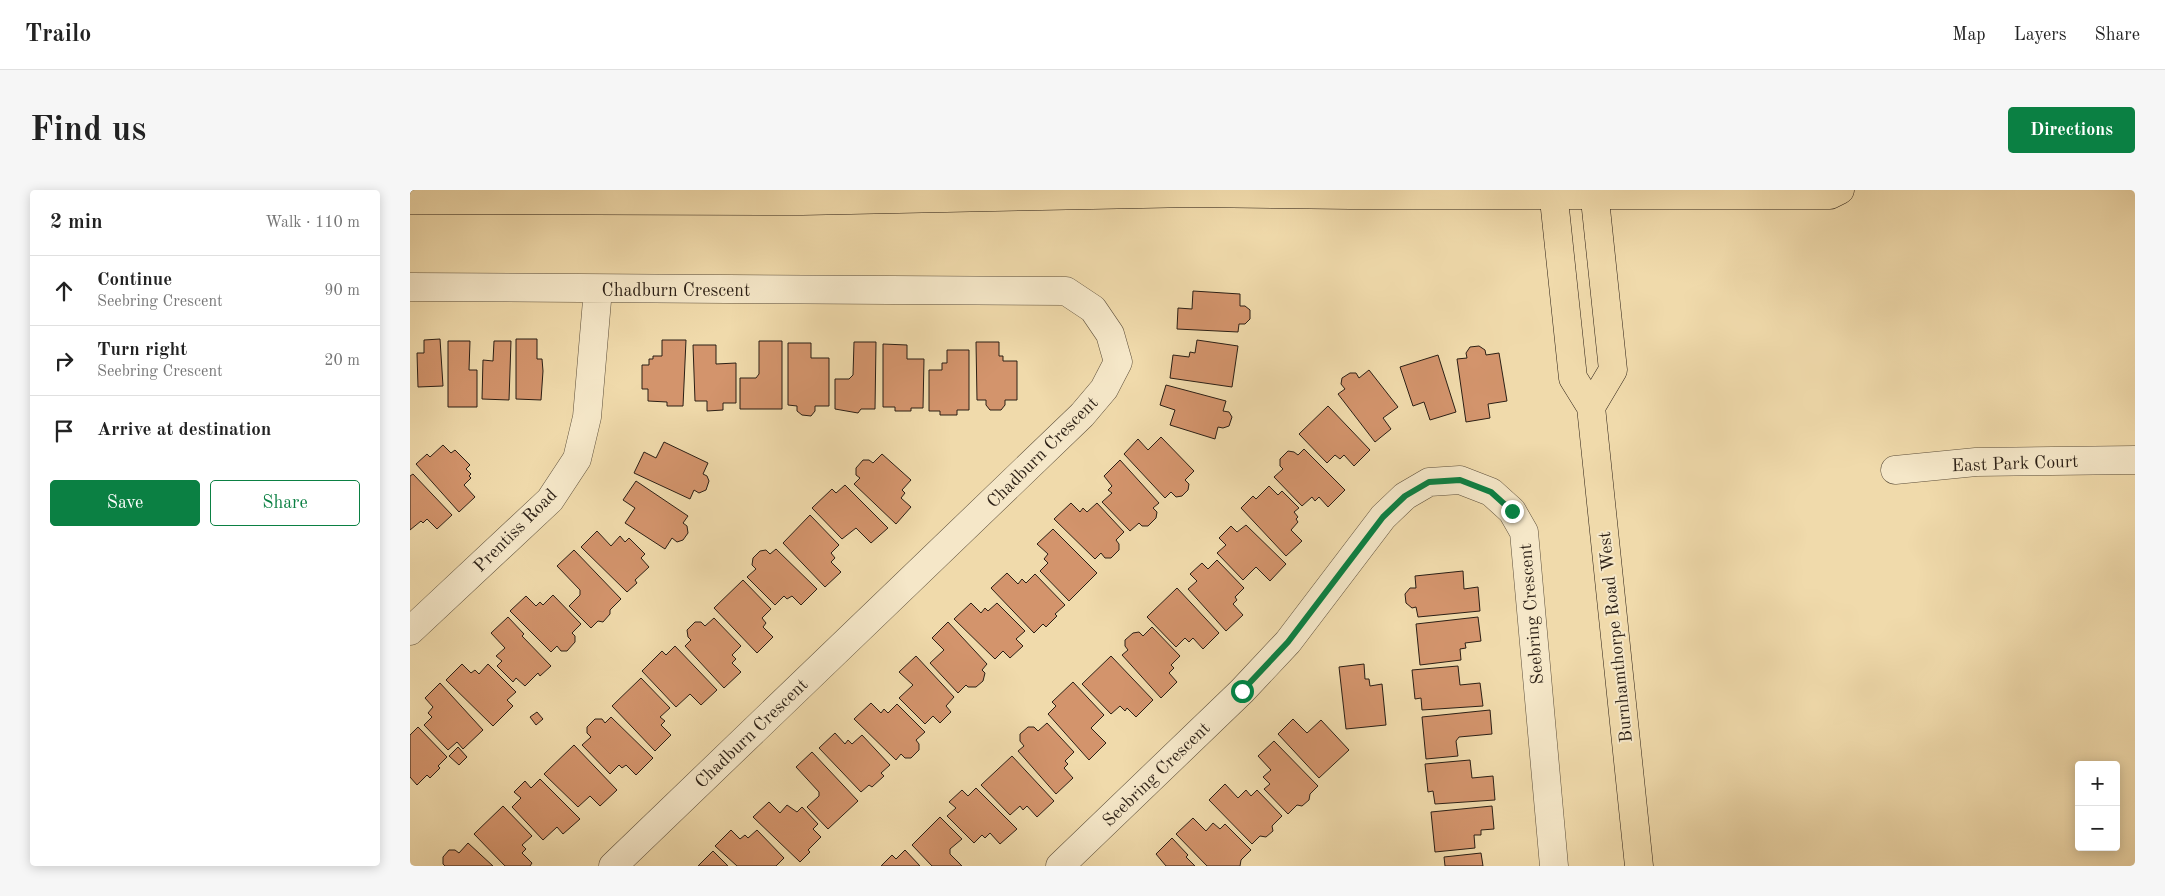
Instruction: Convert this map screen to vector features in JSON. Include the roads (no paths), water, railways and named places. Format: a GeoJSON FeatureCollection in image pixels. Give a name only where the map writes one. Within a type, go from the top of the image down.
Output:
{"type":"FeatureCollection","features":[{"type":"Feature","properties":{"kind":"main road"},"geometry":{"type":"LineString","coordinates":[[410,200],[802,201],[1193,193],[1594,192],[1830,195],[1840,190]]}},
{"type":"Feature","properties":{"kind":"main road"},"geometry":{"type":"LineString","coordinates":[[1591,407],[1613,370],[1594,192]]}},
{"type":"Feature","properties":{"kind":"main road","name":"Burnhamthorpe Road West"},"geometry":{"type":"LineString","coordinates":[[1554,193],[1573,378],[1591,407],[1639,866]]}},
{"type":"Feature","properties":{"kind":"street","name":"Chadburn Crescent"},"geometry":{"type":"LineString","coordinates":[[410,287],[1066,291],[1093,309],[1110,334],[1118,362],[1104,389],[1082,415],[613,866]]}},
{"type":"Feature","properties":{"kind":"street","name":"Prentiss Road"},"geometry":{"type":"LineString","coordinates":[[410,631],[550,500],[577,459],[587,417],[598,289]]}},
{"type":"Feature","properties":{"kind":"street","name":"East Park Court"},"geometry":{"type":"LineString","coordinates":[[1895,470],[1976,462],[2135,460]]}},
{"type":"Feature","properties":{"kind":"street","name":"Seebring Crescent"},"geometry":{"type":"LineString","coordinates":[[1060,866],[1242,691],[1282,649],[1383,517],[1405,496],[1429,482],[1460,480],[1491,492],[1512,511],[1524,532],[1554,866]]}}]}
